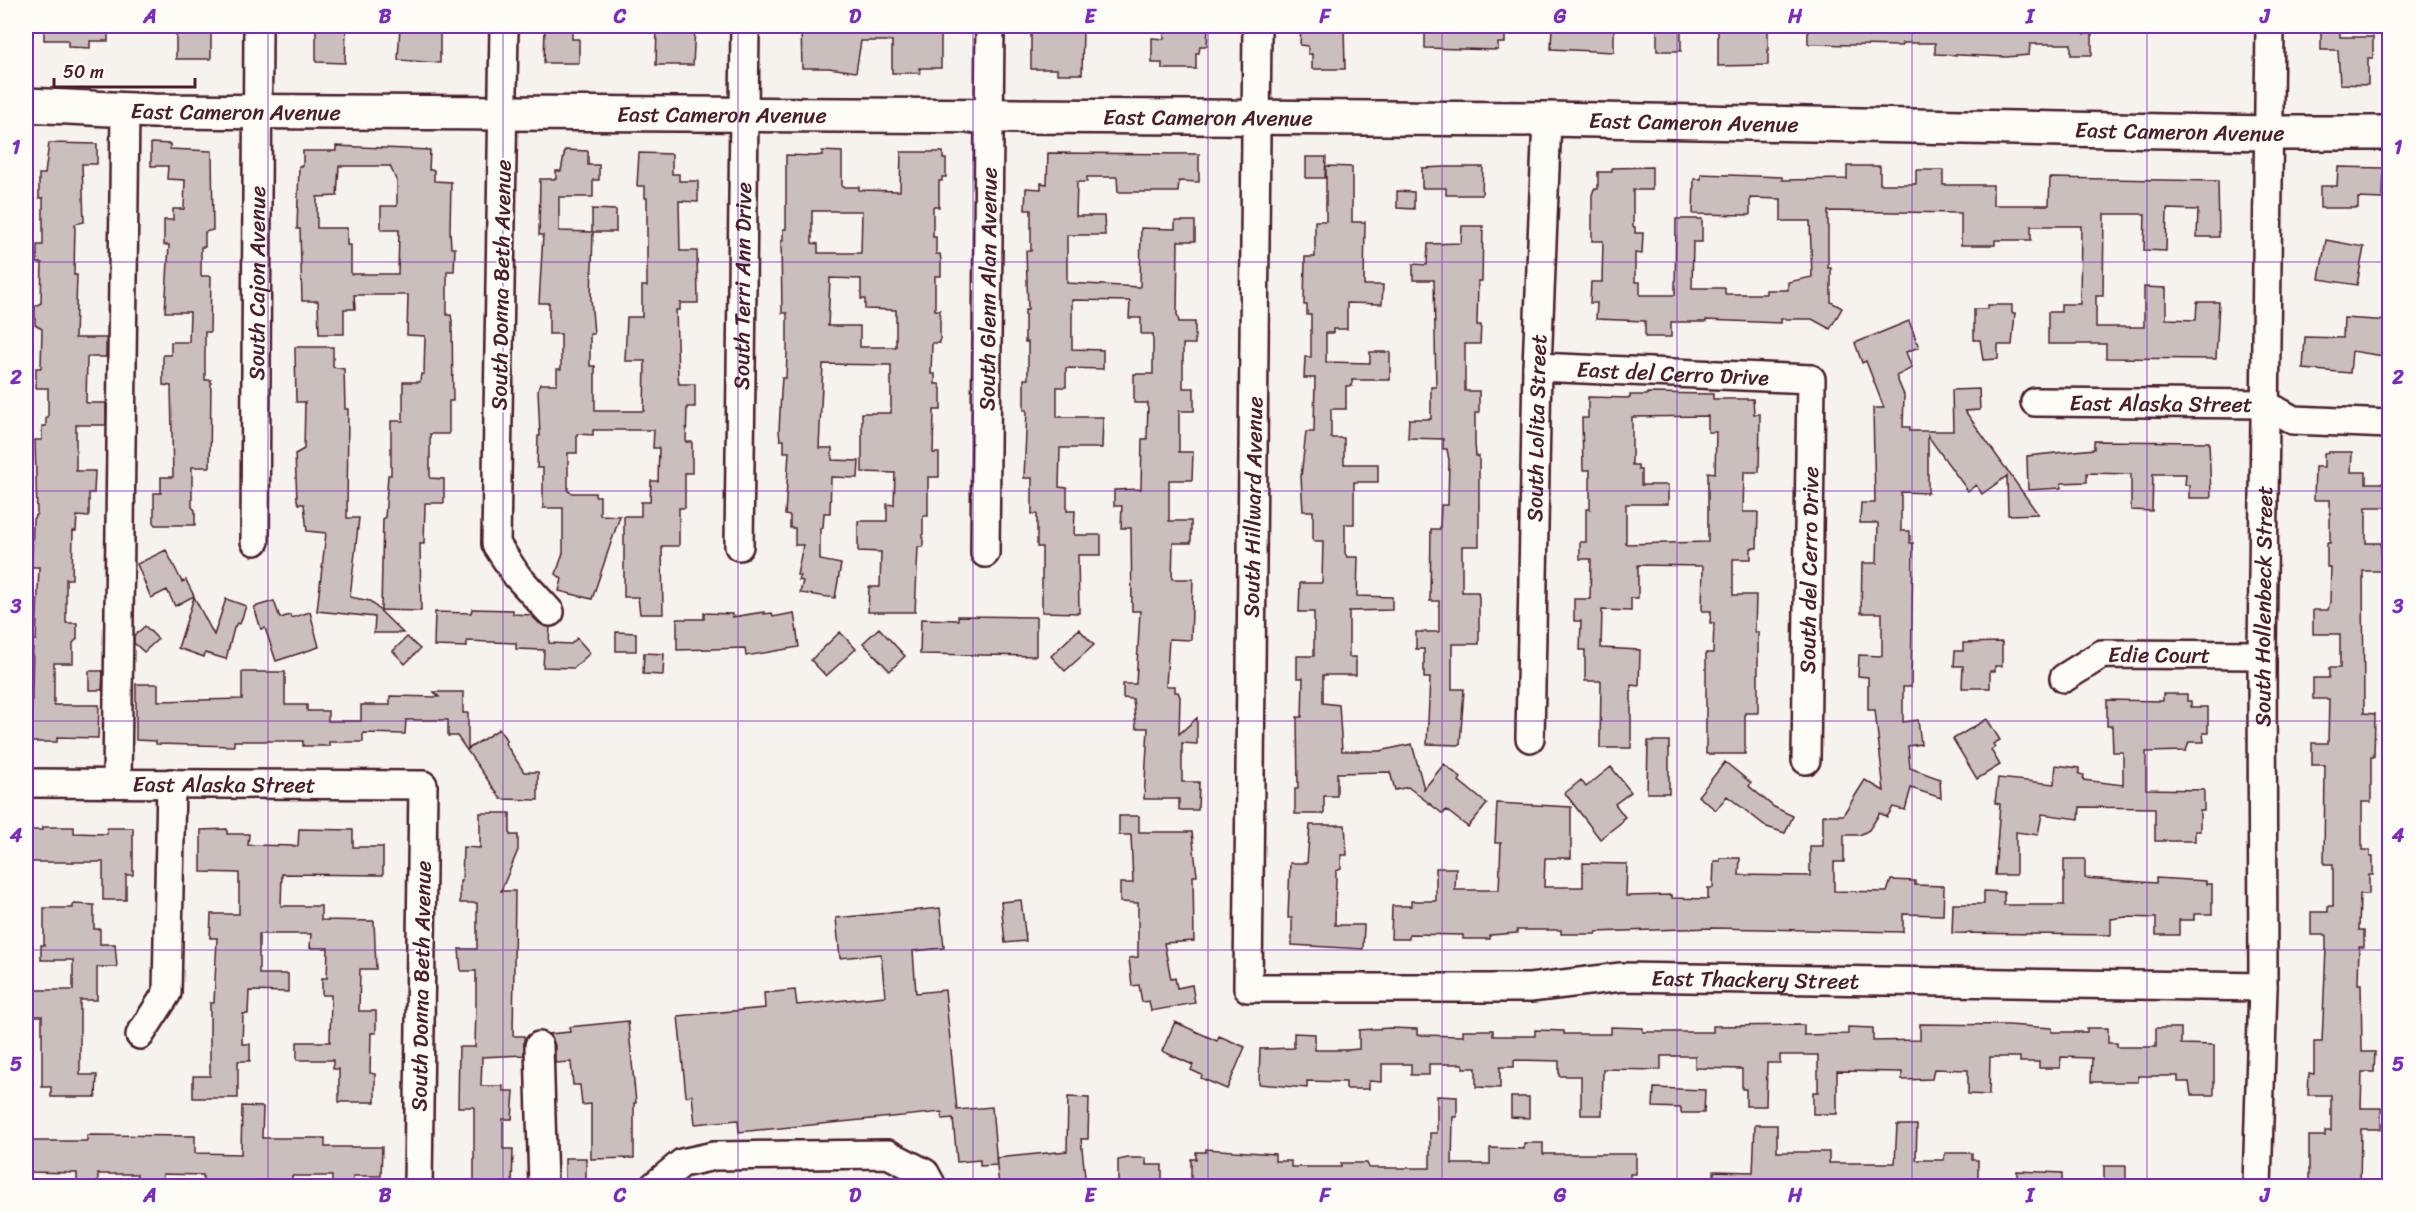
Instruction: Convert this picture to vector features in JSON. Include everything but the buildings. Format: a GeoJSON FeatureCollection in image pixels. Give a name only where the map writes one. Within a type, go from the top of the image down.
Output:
{"type":"FeatureCollection","features":[{"type":"Feature","properties":{"kind":"main road","name":"East Cameron Avenue"},"geometry":{"type":"LineString","coordinates":[[26,105],[125,110],[1547,119],[2268,133],[2390,133]]}},
{"type":"Feature","properties":{"kind":"street","name":"South Cajon Avenue"},"geometry":{"type":"LineString","coordinates":[[255,541],[258,26]]}},
{"type":"Feature","properties":{"kind":"street","name":"South Donna Beth Avenue"},"geometry":{"type":"LineString","coordinates":[[504,26],[496,544],[517,576],[550,612]]}},
{"type":"Feature","properties":{"kind":"street","name":"South Terri Ann Drive"},"geometry":{"type":"LineString","coordinates":[[739,546],[745,26]]}},
{"type":"Feature","properties":{"kind":"street","name":"South Glenn Alan Avenue"},"geometry":{"type":"LineString","coordinates":[[985,554],[990,26]]}},
{"type":"Feature","properties":{"kind":"street","name":"South Hillward Avenue"},"geometry":{"type":"LineString","coordinates":[[1248,988],[1257,26]]}},
{"type":"Feature","properties":{"kind":"street","name":"South Hollenbeck Street"},"geometry":{"type":"LineString","coordinates":[[2257,1186],[2263,987],[2262,655],[2270,26]]}},
{"type":"Feature","properties":{"kind":"street"},"geometry":{"type":"LineString","coordinates":[[117,783],[125,110]]}},
{"type":"Feature","properties":{"kind":"street","name":"South Lolita Street"},"geometry":{"type":"LineString","coordinates":[[1530,738],[1537,367],[1547,119]]}},
{"type":"Feature","properties":{"kind":"street","name":"East del Cerro Drive"},"geometry":{"type":"LineString","coordinates":[[1537,367],[1811,379]]}},
{"type":"Feature","properties":{"kind":"street","name":"South del Cerro Drive"},"geometry":{"type":"LineString","coordinates":[[1806,760],[1811,379]]}},
{"type":"Feature","properties":{"kind":"street","name":"East Alaska Street"},"geometry":{"type":"LineString","coordinates":[[2036,402],[2265,404],[2292,420],[2390,424]]}},
{"type":"Feature","properties":{"kind":"street","name":"Edie Court"},"geometry":{"type":"LineString","coordinates":[[2064,678],[2102,654],[2262,655]]}},
{"type":"Feature","properties":{"kind":"street","name":"East Alaska Street"},"geometry":{"type":"LineString","coordinates":[[26,783],[423,786]]}},
{"type":"Feature","properties":{"kind":"street"},"geometry":{"type":"LineString","coordinates":[[140,1035],[167,993],[171,783]]}},
{"type":"Feature","properties":{"kind":"street","name":"South Donna Beth Avenue"},"geometry":{"type":"LineString","coordinates":[[418,1186],[423,786]]}},
{"type":"Feature","properties":{"kind":"street","name":"East Thackery Street"},"geometry":{"type":"LineString","coordinates":[[1248,988],[1530,988],[1621,977],[2263,987]]}},
{"type":"Feature","properties":{"kind":"street"},"geometry":{"type":"LineString","coordinates":[[539,1046],[543,1186]]}},
{"type":"Feature","properties":{"kind":"street"},"geometry":{"type":"LineString","coordinates":[[654,1186],[682,1163],[714,1156],[888,1154],[925,1173],[932,1186]]}}]}
